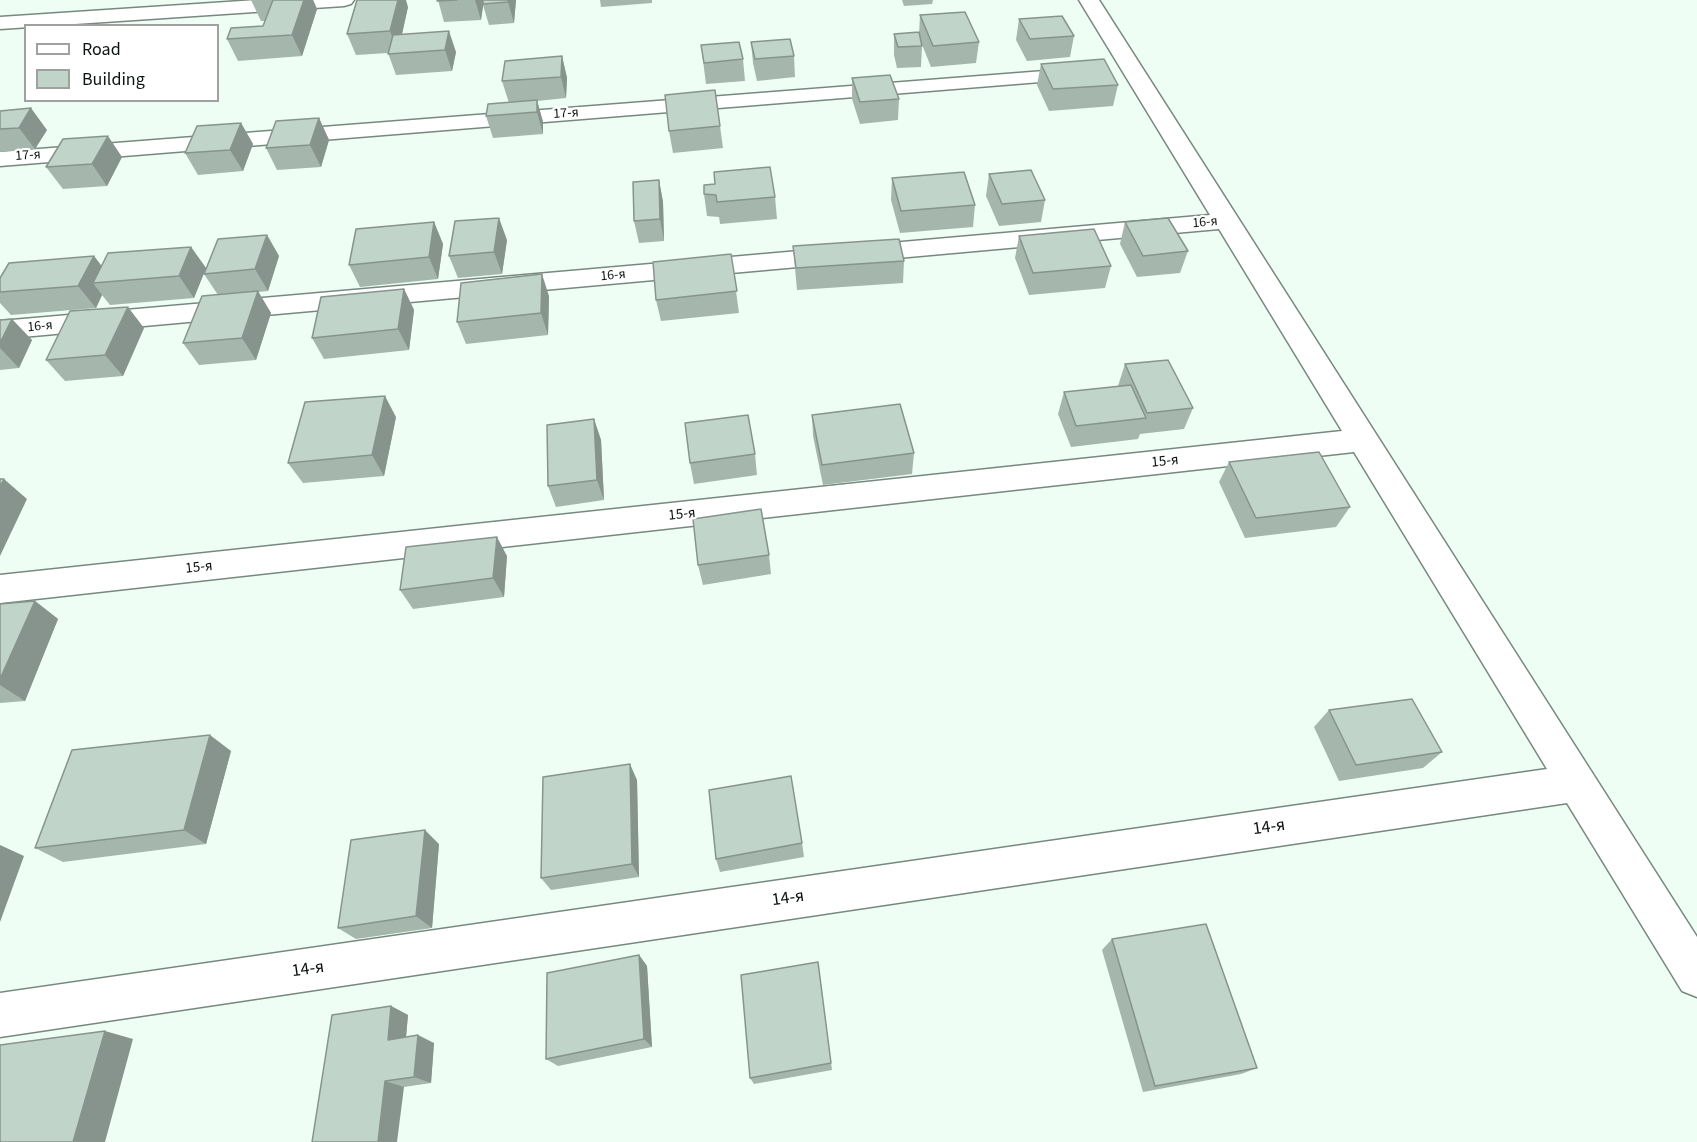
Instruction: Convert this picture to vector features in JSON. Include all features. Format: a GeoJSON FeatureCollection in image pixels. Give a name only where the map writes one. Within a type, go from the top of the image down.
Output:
{"type":"FeatureCollection","features":[{"type":"Feature","properties":{"kind":"street"},"geometry":{"type":"LineString","coordinates":[[0,23],[344,0]]}},
{"type":"Feature","properties":{"kind":"street"},"geometry":{"type":"LineString","coordinates":[[1089,0],[1697,976]]}},
{"type":"Feature","properties":{"kind":"street","name":"17-я"},"geometry":{"type":"LineString","coordinates":[[0,159],[1132,70]]}},
{"type":"Feature","properties":{"kind":"street","name":"16-я"},"geometry":{"type":"LineString","coordinates":[[0,330],[1227,221]]}},
{"type":"Feature","properties":{"kind":"street","name":"15-я"},"geometry":{"type":"LineString","coordinates":[[0,589],[1363,440]]}},
{"type":"Feature","properties":{"kind":"street","name":"14-я"},"geometry":{"type":"LineString","coordinates":[[0,1015],[1577,783]]}},
{"type":"Feature","properties":{"kind":"building"},"geometry":{"type":"Polygon","coordinates":[[[273,0],[304,0],[292,35],[227,39],[231,28],[263,26],[273,0]]]}},
{"type":"Feature","properties":{"kind":"building"},"geometry":{"type":"Polygon","coordinates":[[[357,0],[398,0],[390,31],[347,34],[357,0]]]}},
{"type":"Feature","properties":{"kind":"building"},"geometry":{"type":"Polygon","coordinates":[[[483,0],[508,0],[508,2],[483,4],[483,0]]]}},
{"type":"Feature","properties":{"kind":"building"},"geometry":{"type":"Polygon","coordinates":[[[965,12],[979,42],[933,46],[920,15],[965,12]]]}},
{"type":"Feature","properties":{"kind":"building"},"geometry":{"type":"Polygon","coordinates":[[[1062,16],[1074,36],[1030,39],[1019,19],[1062,16]]]}},
{"type":"Feature","properties":{"kind":"building"},"geometry":{"type":"Polygon","coordinates":[[[449,31],[445,50],[388,54],[393,35],[449,31]]]}},
{"type":"Feature","properties":{"kind":"building"},"geometry":{"type":"Polygon","coordinates":[[[919,32],[922,46],[898,47],[894,34],[919,32]]]}},
{"type":"Feature","properties":{"kind":"building"},"geometry":{"type":"Polygon","coordinates":[[[790,39],[794,56],[755,59],[751,42],[790,39]]]}},
{"type":"Feature","properties":{"kind":"building"},"geometry":{"type":"Polygon","coordinates":[[[739,42],[743,59],[704,63],[701,45],[739,42]]]}},
{"type":"Feature","properties":{"kind":"building"},"geometry":{"type":"Polygon","coordinates":[[[562,56],[561,77],[502,81],[505,61],[562,56]]]}},
{"type":"Feature","properties":{"kind":"building"},"geometry":{"type":"Polygon","coordinates":[[[1104,59],[1118,85],[1053,89],[1041,64],[1104,59]]]}},
{"type":"Feature","properties":{"kind":"building"},"geometry":{"type":"Polygon","coordinates":[[[890,75],[899,99],[860,102],[852,78],[890,75]]]}},
{"type":"Feature","properties":{"kind":"building"},"geometry":{"type":"Polygon","coordinates":[[[715,90],[720,126],[669,131],[665,95],[715,90]]]}},
{"type":"Feature","properties":{"kind":"building"},"geometry":{"type":"Polygon","coordinates":[[[537,100],[537,112],[486,116],[488,104],[537,100]]]}},
{"type":"Feature","properties":{"kind":"building"},"geometry":{"type":"Polygon","coordinates":[[[31,108],[19,128],[0,129],[0,111],[31,108]]]}},
{"type":"Feature","properties":{"kind":"building"},"geometry":{"type":"Polygon","coordinates":[[[319,118],[310,145],[266,148],[276,121],[319,118]]]}},
{"type":"Feature","properties":{"kind":"building"},"geometry":{"type":"Polygon","coordinates":[[[241,123],[230,150],[185,153],[197,126],[241,123]]]}},
{"type":"Feature","properties":{"kind":"building"},"geometry":{"type":"Polygon","coordinates":[[[108,136],[92,164],[46,167],[63,139],[108,136]]]}},
{"type":"Feature","properties":{"kind":"building"},"geometry":{"type":"Polygon","coordinates":[[[770,167],[775,197],[717,202],[716,195],[704,194],[704,185],[715,184],[714,172],[770,167]]]}},
{"type":"Feature","properties":{"kind":"building"},"geometry":{"type":"Polygon","coordinates":[[[1031,170],[1045,200],[1002,204],[989,174],[1031,170]]]}},
{"type":"Feature","properties":{"kind":"building"},"geometry":{"type":"Polygon","coordinates":[[[964,172],[975,205],[901,211],[892,178],[964,172]]]}},
{"type":"Feature","properties":{"kind":"building"},"geometry":{"type":"Polygon","coordinates":[[[659,180],[660,219],[634,221],[633,182],[659,180]]]}},
{"type":"Feature","properties":{"kind":"building"},"geometry":{"type":"Polygon","coordinates":[[[499,218],[494,252],[449,256],[455,221],[499,218]]]}},
{"type":"Feature","properties":{"kind":"building"},"geometry":{"type":"Polygon","coordinates":[[[1168,218],[1188,251],[1143,256],[1125,222],[1168,218]]]}},
{"type":"Feature","properties":{"kind":"building"},"geometry":{"type":"Polygon","coordinates":[[[434,222],[429,257],[349,265],[356,229],[434,222]]]}},
{"type":"Feature","properties":{"kind":"building"},"geometry":{"type":"Polygon","coordinates":[[[1094,229],[1111,266],[1033,273],[1019,236],[1094,229]]]}},
{"type":"Feature","properties":{"kind":"building"},"geometry":{"type":"Polygon","coordinates":[[[267,235],[255,269],[204,274],[218,239],[267,235]]]}},
{"type":"Feature","properties":{"kind":"building"},"geometry":{"type":"Polygon","coordinates":[[[899,239],[904,261],[796,268],[793,246],[899,239]]]}},
{"type":"Feature","properties":{"kind":"building"},"geometry":{"type":"Polygon","coordinates":[[[191,247],[179,276],[93,283],[108,253],[191,247]]]}},
{"type":"Feature","properties":{"kind":"building"},"geometry":{"type":"Polygon","coordinates":[[[731,254],[737,291],[656,300],[653,262],[731,254]]]}},
{"type":"Feature","properties":{"kind":"building"},"geometry":{"type":"Polygon","coordinates":[[[94,256],[78,286],[0,292],[0,278],[9,263],[94,256]]]}},
{"type":"Feature","properties":{"kind":"building"},"geometry":{"type":"Polygon","coordinates":[[[542,274],[541,313],[457,322],[461,283],[542,274]]]}},
{"type":"Feature","properties":{"kind":"building"},"geometry":{"type":"Polygon","coordinates":[[[404,289],[398,329],[312,338],[321,297],[404,289]]]}},
{"type":"Feature","properties":{"kind":"building"},"geometry":{"type":"Polygon","coordinates":[[[258,291],[242,338],[183,343],[202,296],[258,291]]]}},
{"type":"Feature","properties":{"kind":"building"},"geometry":{"type":"Polygon","coordinates":[[[128,307],[105,355],[46,360],[70,311],[128,307]]]}},
{"type":"Feature","properties":{"kind":"building"},"geometry":{"type":"Polygon","coordinates":[[[12,319],[0,343],[0,320],[12,319]]]}},
{"type":"Feature","properties":{"kind":"building"},"geometry":{"type":"Polygon","coordinates":[[[1168,360],[1193,408],[1147,413],[1125,364],[1168,360]]]}},
{"type":"Feature","properties":{"kind":"building"},"geometry":{"type":"Polygon","coordinates":[[[1131,385],[1146,418],[1076,426],[1064,392],[1131,385]]]}},
{"type":"Feature","properties":{"kind":"building"},"geometry":{"type":"Polygon","coordinates":[[[385,396],[372,455],[288,463],[305,402],[385,396]]]}},
{"type":"Feature","properties":{"kind":"building"},"geometry":{"type":"Polygon","coordinates":[[[900,404],[914,453],[822,465],[812,415],[900,404]]]}},
{"type":"Feature","properties":{"kind":"building"},"geometry":{"type":"Polygon","coordinates":[[[748,415],[755,454],[690,463],[685,423],[748,415]]]}},
{"type":"Feature","properties":{"kind":"building"},"geometry":{"type":"Polygon","coordinates":[[[594,419],[597,480],[548,486],[547,425],[594,419]]]}},
{"type":"Feature","properties":{"kind":"building"},"geometry":{"type":"Polygon","coordinates":[[[1319,452],[1350,507],[1256,518],[1229,462],[1319,452]]]}},
{"type":"Feature","properties":{"kind":"building"},"geometry":{"type":"Polygon","coordinates":[[[761,509],[769,555],[698,565],[693,519],[761,509]]]}},
{"type":"Feature","properties":{"kind":"building"},"geometry":{"type":"Polygon","coordinates":[[[497,537],[493,578],[400,590],[406,547],[497,537]]]}},
{"type":"Feature","properties":{"kind":"building"},"geometry":{"type":"Polygon","coordinates":[[[35,601],[0,679],[0,604],[35,601]]]}},
{"type":"Feature","properties":{"kind":"building"},"geometry":{"type":"Polygon","coordinates":[[[1412,699],[1442,752],[1356,765],[1329,710],[1412,699]]]}},
{"type":"Feature","properties":{"kind":"building"},"geometry":{"type":"Polygon","coordinates":[[[210,735],[184,830],[35,848],[72,750],[210,735]]]}},
{"type":"Feature","properties":{"kind":"building"},"geometry":{"type":"Polygon","coordinates":[[[630,764],[632,864],[541,878],[543,777],[630,764]]]}},
{"type":"Feature","properties":{"kind":"building"},"geometry":{"type":"Polygon","coordinates":[[[791,776],[802,843],[716,859],[709,790],[791,776]]]}},
{"type":"Feature","properties":{"kind":"building"},"geometry":{"type":"Polygon","coordinates":[[[425,830],[416,916],[338,928],[351,840],[425,830]]]}},
{"type":"Feature","properties":{"kind":"building"},"geometry":{"type":"Polygon","coordinates":[[[1206,924],[1257,1068],[1155,1086],[1112,939],[1206,924]]]}},
{"type":"Feature","properties":{"kind":"building"},"geometry":{"type":"Polygon","coordinates":[[[639,955],[644,1039],[546,1059],[547,973],[639,955]]]}},
{"type":"Feature","properties":{"kind":"building"},"geometry":{"type":"Polygon","coordinates":[[[818,962],[831,1063],[750,1078],[741,975],[818,962]]]}},
{"type":"Feature","properties":{"kind":"building"},"geometry":{"type":"Polygon","coordinates":[[[391,1006],[388,1040],[418,1035],[414,1077],[385,1081],[378,1142],[312,1142],[332,1015],[391,1006]]]}},
{"type":"Feature","properties":{"kind":"building"},"geometry":{"type":"Polygon","coordinates":[[[105,1031],[73,1142],[0,1142],[0,1045],[105,1031]]]}}]}
